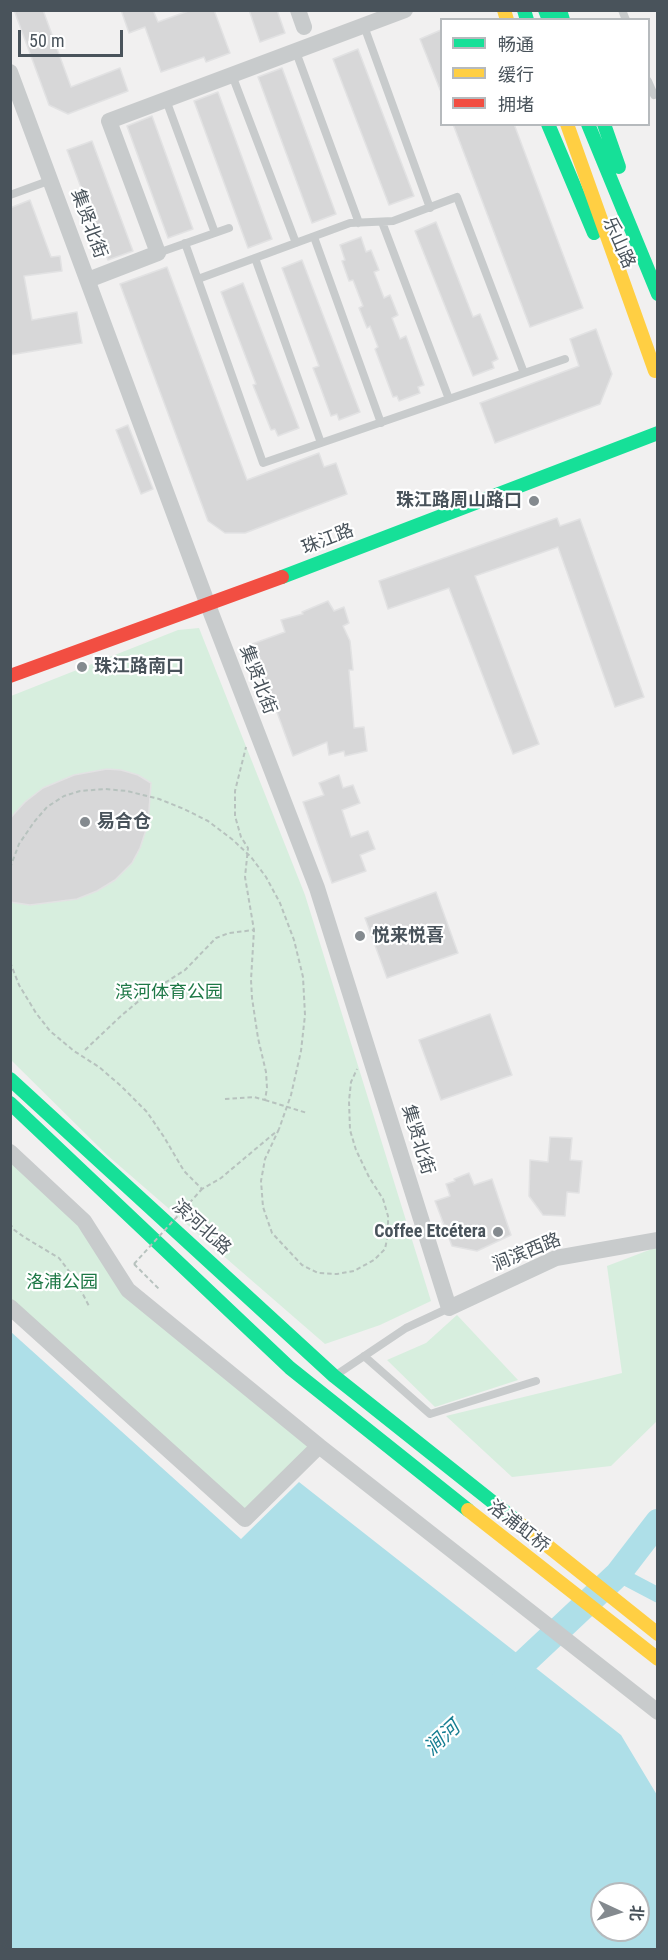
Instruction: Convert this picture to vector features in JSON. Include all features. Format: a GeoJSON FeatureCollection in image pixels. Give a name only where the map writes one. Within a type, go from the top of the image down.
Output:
{"type":"FeatureCollection","features":[{"type":"Feature","properties":{"kind":"main road","name":"乐山路"},"geometry":{"type":"LineString","coordinates":[[549,126],[656,372]]}},
{"type":"Feature","properties":{"kind":"main road"},"geometry":{"type":"LineString","coordinates":[[568,126],[656,372]]}},
{"type":"Feature","properties":{"kind":"main road"},"geometry":{"type":"LineString","coordinates":[[589,126],[657,294]]}},
{"type":"Feature","properties":{"kind":"main road","name":"乐山路"},"geometry":{"type":"LineString","coordinates":[[605,126],[657,280]]}},
{"type":"Feature","properties":{"kind":"main road","name":"珠江路"},"geometry":{"type":"LineString","coordinates":[[10,676],[204,593],[657,434]]}},
{"type":"Feature","properties":{"kind":"main road","name":"滨河北路"},"geometry":{"type":"LineString","coordinates":[[10,1079],[334,1376],[368,1403]]}},
{"type":"Feature","properties":{"kind":"main road"},"geometry":{"type":"LineString","coordinates":[[10,1103],[282,1360],[318,1391]]}},
{"type":"Feature","properties":{"kind":"main road","name":"洛浦虹桥"},"geometry":{"type":"LineString","coordinates":[[318,1391],[657,1659]]}},
{"type":"Feature","properties":{"kind":"main road","name":"洛浦虹桥"},"geometry":{"type":"LineString","coordinates":[[368,1403],[657,1634]]}},
{"type":"Feature","properties":{"kind":"street"},"geometry":{"type":"LineString","coordinates":[[298,10],[304,27]]}},
{"type":"Feature","properties":{"kind":"street"},"geometry":{"type":"LineString","coordinates":[[88,279],[158,253],[109,121],[405,10]]}},
{"type":"Feature","properties":{"kind":"street","name":"集贤北街"},"geometry":{"type":"LineString","coordinates":[[10,72],[204,593],[317,888],[449,1308]]}},
{"type":"Feature","properties":{"kind":"street"},"geometry":{"type":"LineString","coordinates":[[10,1152],[84,1221],[128,1290],[319,1446],[657,1712]]}},
{"type":"Feature","properties":{"kind":"street","name":"涧滨西路"},"geometry":{"type":"LineString","coordinates":[[449,1308],[556,1258],[657,1240]]}},
{"type":"Feature","properties":{"kind":"street"},"geometry":{"type":"LineString","coordinates":[[10,1306],[245,1519],[319,1446]]}},
{"type":"Feature","properties":{"kind":"lane"},"geometry":{"type":"LineString","coordinates":[[364,26],[430,207]]}},
{"type":"Feature","properties":{"kind":"lane"},"geometry":{"type":"LineString","coordinates":[[296,51],[359,223]]}},
{"type":"Feature","properties":{"kind":"lane"},"geometry":{"type":"LineString","coordinates":[[232,75],[296,243]]}},
{"type":"Feature","properties":{"kind":"lane"},"geometry":{"type":"LineString","coordinates":[[166,100],[215,233]]}},
{"type":"Feature","properties":{"kind":"lane"},"geometry":{"type":"LineString","coordinates":[[10,195],[51,180]]}},
{"type":"Feature","properties":{"kind":"lane"},"geometry":{"type":"LineString","coordinates":[[198,279],[350,223],[393,221],[457,197],[524,373]]}},
{"type":"Feature","properties":{"kind":"lane"},"geometry":{"type":"LineString","coordinates":[[382,222],[450,399]]}},
{"type":"Feature","properties":{"kind":"lane"},"geometry":{"type":"LineString","coordinates":[[158,253],[229,228]]}},
{"type":"Feature","properties":{"kind":"lane"},"geometry":{"type":"LineString","coordinates":[[314,237],[381,423]]}},
{"type":"Feature","properties":{"kind":"lane"},"geometry":{"type":"LineString","coordinates":[[185,243],[263,463],[565,359]]}},
{"type":"Feature","properties":{"kind":"lane"},"geometry":{"type":"LineString","coordinates":[[255,258],[321,443]]}},
{"type":"Feature","properties":{"kind":"lane"},"geometry":{"type":"LineString","coordinates":[[318,1391],[334,1376],[406,1328],[449,1308]]}},
{"type":"Feature","properties":{"kind":"lane"},"geometry":{"type":"LineString","coordinates":[[364,1356],[430,1414],[536,1381]]}},
{"type":"Feature","properties":{"kind":"path"},"geometry":{"type":"LineString","coordinates":[[246,747],[235,791],[235,816],[241,837],[248,848],[245,877],[254,930],[251,980],[258,1038],[266,1072],[265,1100]]}},
{"type":"Feature","properties":{"kind":"path"},"geometry":{"type":"LineString","coordinates":[[10,868],[19,844],[47,807],[64,796],[80,791],[105,789],[128,791],[159,799],[208,821],[251,857],[266,877],[280,903],[294,940],[303,977],[305,1015],[301,1051],[287,1107],[266,1159],[261,1181],[263,1207],[272,1233],[302,1265],[318,1273],[337,1274],[354,1271],[375,1260],[385,1249],[388,1234],[388,1216],[383,1199],[356,1150],[350,1130],[351,1082],[358,1066]]}},
{"type":"Feature","properties":{"kind":"path"},"geometry":{"type":"LineString","coordinates":[[85,1050],[146,995],[185,970],[216,938],[229,933],[254,930]]}},
{"type":"Feature","properties":{"kind":"path"},"geometry":{"type":"LineString","coordinates":[[10,962],[19,985],[50,1031],[74,1051],[99,1067],[147,1112],[184,1171],[202,1189]]}},
{"type":"Feature","properties":{"kind":"path"},"geometry":{"type":"LineString","coordinates":[[225,1099],[254,1097],[307,1113]]}},
{"type":"Feature","properties":{"kind":"path"},"geometry":{"type":"LineString","coordinates":[[160,1290],[134,1264],[202,1189],[221,1178],[279,1130]]}},
{"type":"Feature","properties":{"kind":"path"},"geometry":{"type":"LineString","coordinates":[[10,1223],[13,1229],[24,1237],[59,1258],[75,1279],[89,1306]]}},
{"type":"Feature","properties":{"kind":"green space","name":"滨河体育公园"},"geometry":{"type":"Polygon","coordinates":[[[199,628],[305,895],[431,1301],[380,1325],[325,1344],[107,1155],[11,1060],[11,696],[178,630],[199,628]]]}},
{"type":"Feature","properties":{"kind":"green space","name":"洛浦公园"},"geometry":{"type":"Polygon","coordinates":[[[10,1152],[84,1221],[128,1290],[319,1446],[245,1519],[11,1307],[10,1152]]]}},
{"type":"Feature","properties":{"kind":"green space"},"geometry":{"type":"Polygon","coordinates":[[[657,1247],[657,1421],[611,1466],[512,1477],[446,1416],[622,1373],[607,1266],[657,1247]]]}},
{"type":"Feature","properties":{"kind":"green space"},"geometry":{"type":"Polygon","coordinates":[[[457,1315],[518,1380],[435,1407],[387,1360],[426,1343],[457,1315]]]}},
{"type":"Feature","properties":{"kind":"water"},"geometry":{"type":"Polygon","coordinates":[[[11,1332],[241,1539],[299,1482],[621,1735],[657,1795],[657,1949],[11,1949],[11,1332]]]}},
{"type":"Feature","properties":{"kind":"building"},"geometry":{"type":"Polygon","coordinates":[[[14,10],[43,10],[71,87],[120,68],[128,91],[68,114],[49,105],[14,10]]]}},
{"type":"Feature","properties":{"kind":"building"},"geometry":{"type":"Polygon","coordinates":[[[121,10],[153,10],[158,22],[191,10],[214,10],[230,53],[206,62],[204,57],[161,72],[145,27],[129,33],[121,10]]]}},
{"type":"Feature","properties":{"kind":"building"},"geometry":{"type":"Polygon","coordinates":[[[249,10],[277,10],[285,33],[260,42],[249,10]]]}},
{"type":"Feature","properties":{"kind":"building"},"geometry":{"type":"Polygon","coordinates":[[[440,30],[440,89],[420,39],[440,30]]]}},
{"type":"Feature","properties":{"kind":"building"},"geometry":{"type":"Polygon","coordinates":[[[358,49],[414,196],[389,205],[333,59],[358,49]]]}},
{"type":"Feature","properties":{"kind":"building"},"geometry":{"type":"Polygon","coordinates":[[[282,68],[336,214],[312,223],[258,77],[282,68]]]}},
{"type":"Feature","properties":{"kind":"building"},"geometry":{"type":"Polygon","coordinates":[[[218,92],[272,239],[248,248],[194,101],[218,92]]]}},
{"type":"Feature","properties":{"kind":"building"},"geometry":{"type":"Polygon","coordinates":[[[152,116],[193,229],[168,238],[127,126],[152,116]]]}},
{"type":"Feature","properties":{"kind":"building"},"geometry":{"type":"Polygon","coordinates":[[[454,126],[515,126],[583,308],[530,327],[454,126]]]}},
{"type":"Feature","properties":{"kind":"building"},"geometry":{"type":"Polygon","coordinates":[[[92,141],[133,251],[108,260],[67,150],[92,141]]]}},
{"type":"Feature","properties":{"kind":"building"},"geometry":{"type":"Polygon","coordinates":[[[30,200],[51,257],[60,256],[62,271],[24,276],[32,320],[77,312],[82,343],[10,355],[10,208],[30,200]]]}},
{"type":"Feature","properties":{"kind":"building"},"geometry":{"type":"Polygon","coordinates":[[[436,222],[473,317],[480,314],[498,359],[492,362],[494,368],[473,376],[415,231],[436,222]]]}},
{"type":"Feature","properties":{"kind":"building"},"geometry":{"type":"Polygon","coordinates":[[[361,237],[366,252],[371,250],[379,270],[374,272],[384,298],[390,295],[398,315],[392,318],[400,339],[406,336],[424,385],[418,387],[420,393],[399,401],[397,396],[393,397],[375,349],[378,347],[370,326],[367,328],[359,308],[363,306],[353,280],[349,281],[342,261],[345,260],[340,245],[361,237]]]}},
{"type":"Feature","properties":{"kind":"building"},"geometry":{"type":"Polygon","coordinates":[[[302,260],[360,412],[339,420],[337,414],[331,416],[313,368],[319,366],[282,268],[302,260]]]}},
{"type":"Feature","properties":{"kind":"building"},"geometry":{"type":"Polygon","coordinates":[[[167,267],[247,480],[319,453],[324,467],[336,463],[347,494],[245,533],[225,533],[208,521],[120,284],[167,267]]]}},
{"type":"Feature","properties":{"kind":"building"},"geometry":{"type":"Polygon","coordinates":[[[243,283],[299,428],[278,436],[275,429],[271,430],[253,385],[256,384],[221,292],[243,283]]]}},
{"type":"Feature","properties":{"kind":"building"},"geometry":{"type":"Polygon","coordinates":[[[596,329],[612,374],[600,404],[495,443],[480,403],[579,366],[570,339],[596,329]]]}},
{"type":"Feature","properties":{"kind":"building"},"geometry":{"type":"Polygon","coordinates":[[[128,425],[153,489],[141,494],[116,430],[128,425]]]}},
{"type":"Feature","properties":{"kind":"building"},"geometry":{"type":"Polygon","coordinates":[[[557,518],[560,526],[580,519],[644,697],[615,707],[558,547],[475,576],[539,744],[513,754],[449,588],[388,609],[379,581],[557,518]]]}},
{"type":"Feature","properties":{"kind":"building"},"geometry":{"type":"Polygon","coordinates":[[[328,601],[334,611],[344,607],[349,623],[343,626],[350,641],[353,670],[349,670],[354,728],[364,727],[367,751],[345,756],[344,751],[329,755],[327,742],[293,756],[252,644],[285,632],[281,620],[303,614],[302,612],[328,601]]]}},
{"type":"Feature","properties":{"kind":"building"},"geometry":{"type":"Polygon","coordinates":[[[107,769],[138,775],[151,783],[148,824],[132,863],[115,880],[77,899],[30,905],[10,902],[10,819],[25,802],[43,788],[74,775],[107,769]]]}},
{"type":"Feature","properties":{"kind":"building"},"geometry":{"type":"Polygon","coordinates":[[[339,775],[343,788],[353,785],[360,803],[342,810],[351,837],[368,831],[375,849],[360,855],[366,871],[332,883],[303,802],[324,795],[319,783],[339,775]]]}},
{"type":"Feature","properties":{"kind":"building"},"geometry":{"type":"Polygon","coordinates":[[[436,892],[458,953],[387,978],[365,918],[436,892]]]}},
{"type":"Feature","properties":{"kind":"building"},"geometry":{"type":"Polygon","coordinates":[[[490,1014],[512,1075],[441,1100],[419,1040],[490,1014]]]}},
{"type":"Feature","properties":{"kind":"building"},"geometry":{"type":"Polygon","coordinates":[[[550,1137],[572,1138],[570,1160],[582,1161],[579,1193],[567,1192],[565,1216],[543,1215],[529,1196],[530,1160],[548,1162],[550,1137]]]}},
{"type":"Feature","properties":{"kind":"building"},"geometry":{"type":"Polygon","coordinates":[[[469,1173],[474,1185],[492,1179],[511,1235],[477,1251],[452,1246],[435,1201],[450,1196],[446,1184],[469,1173]]]}},
{"type":"Feature","properties":{"kind":"waterway","name":"涧河"},"geometry":{"type":"LineString","coordinates":[[502,1683],[618,1574],[658,1522]]}},
{"type":"Feature","properties":{"kind":"waterway"},"geometry":{"type":"LineString","coordinates":[[618,1574],[658,1595]]}},
{"type":"Feature","properties":{"kind":"traffic: fast"},"geometry":{"type":"LineString","coordinates":[[524,10],[526,18]]}},
{"type":"Feature","properties":{"kind":"traffic: fast"},"geometry":{"type":"LineString","coordinates":[[545,10],[548,18]]}},
{"type":"Feature","properties":{"kind":"traffic: fast"},"geometry":{"type":"LineString","coordinates":[[560,10],[562,18]]}},
{"type":"Feature","properties":{"kind":"traffic: fast"},"geometry":{"type":"LineString","coordinates":[[549,126],[594,233]]}},
{"type":"Feature","properties":{"kind":"traffic: fast"},"geometry":{"type":"LineString","coordinates":[[589,126],[658,294]]}},
{"type":"Feature","properties":{"kind":"traffic: fast"},"geometry":{"type":"LineString","coordinates":[[605,126],[619,167]]}},
{"type":"Feature","properties":{"kind":"traffic: fast"},"geometry":{"type":"LineString","coordinates":[[282,577],[658,433]]}},
{"type":"Feature","properties":{"kind":"traffic: fast"},"geometry":{"type":"LineString","coordinates":[[10,1079],[334,1376],[519,1523]]}},
{"type":"Feature","properties":{"kind":"traffic: fast"},"geometry":{"type":"LineString","coordinates":[[10,1103],[290,1368],[468,1510]]}},
{"type":"Feature","properties":{"kind":"traffic: slow"},"geometry":{"type":"LineString","coordinates":[[504,10],[506,18]]}},
{"type":"Feature","properties":{"kind":"traffic: slow"},"geometry":{"type":"LineString","coordinates":[[568,126],[655,371]]}},
{"type":"Feature","properties":{"kind":"traffic: slow"},"geometry":{"type":"LineString","coordinates":[[468,1510],[658,1659]]}},
{"type":"Feature","properties":{"kind":"traffic: slow"},"geometry":{"type":"LineString","coordinates":[[519,1523],[658,1634]]}},
{"type":"Feature","properties":{"kind":"traffic: jam"},"geometry":{"type":"LineString","coordinates":[[10,676],[282,577]]}},
{"type":"Feature","properties":{"kind":"place","name":"珠江路周山路口"},"geometry":{"type":"Point","coordinates":[534,501]}},
{"type":"Feature","properties":{"kind":"place","name":"珠江路南口"},"geometry":{"type":"Point","coordinates":[82,667]}},
{"type":"Feature","properties":{"kind":"place","name":"易合仓"},"geometry":{"type":"Point","coordinates":[85,822]}},
{"type":"Feature","properties":{"kind":"place","name":"悦来悦喜"},"geometry":{"type":"Point","coordinates":[360,936]}},
{"type":"Feature","properties":{"kind":"place","name":"Coffee Etcétera"},"geometry":{"type":"Point","coordinates":[498,1232]}}]}
